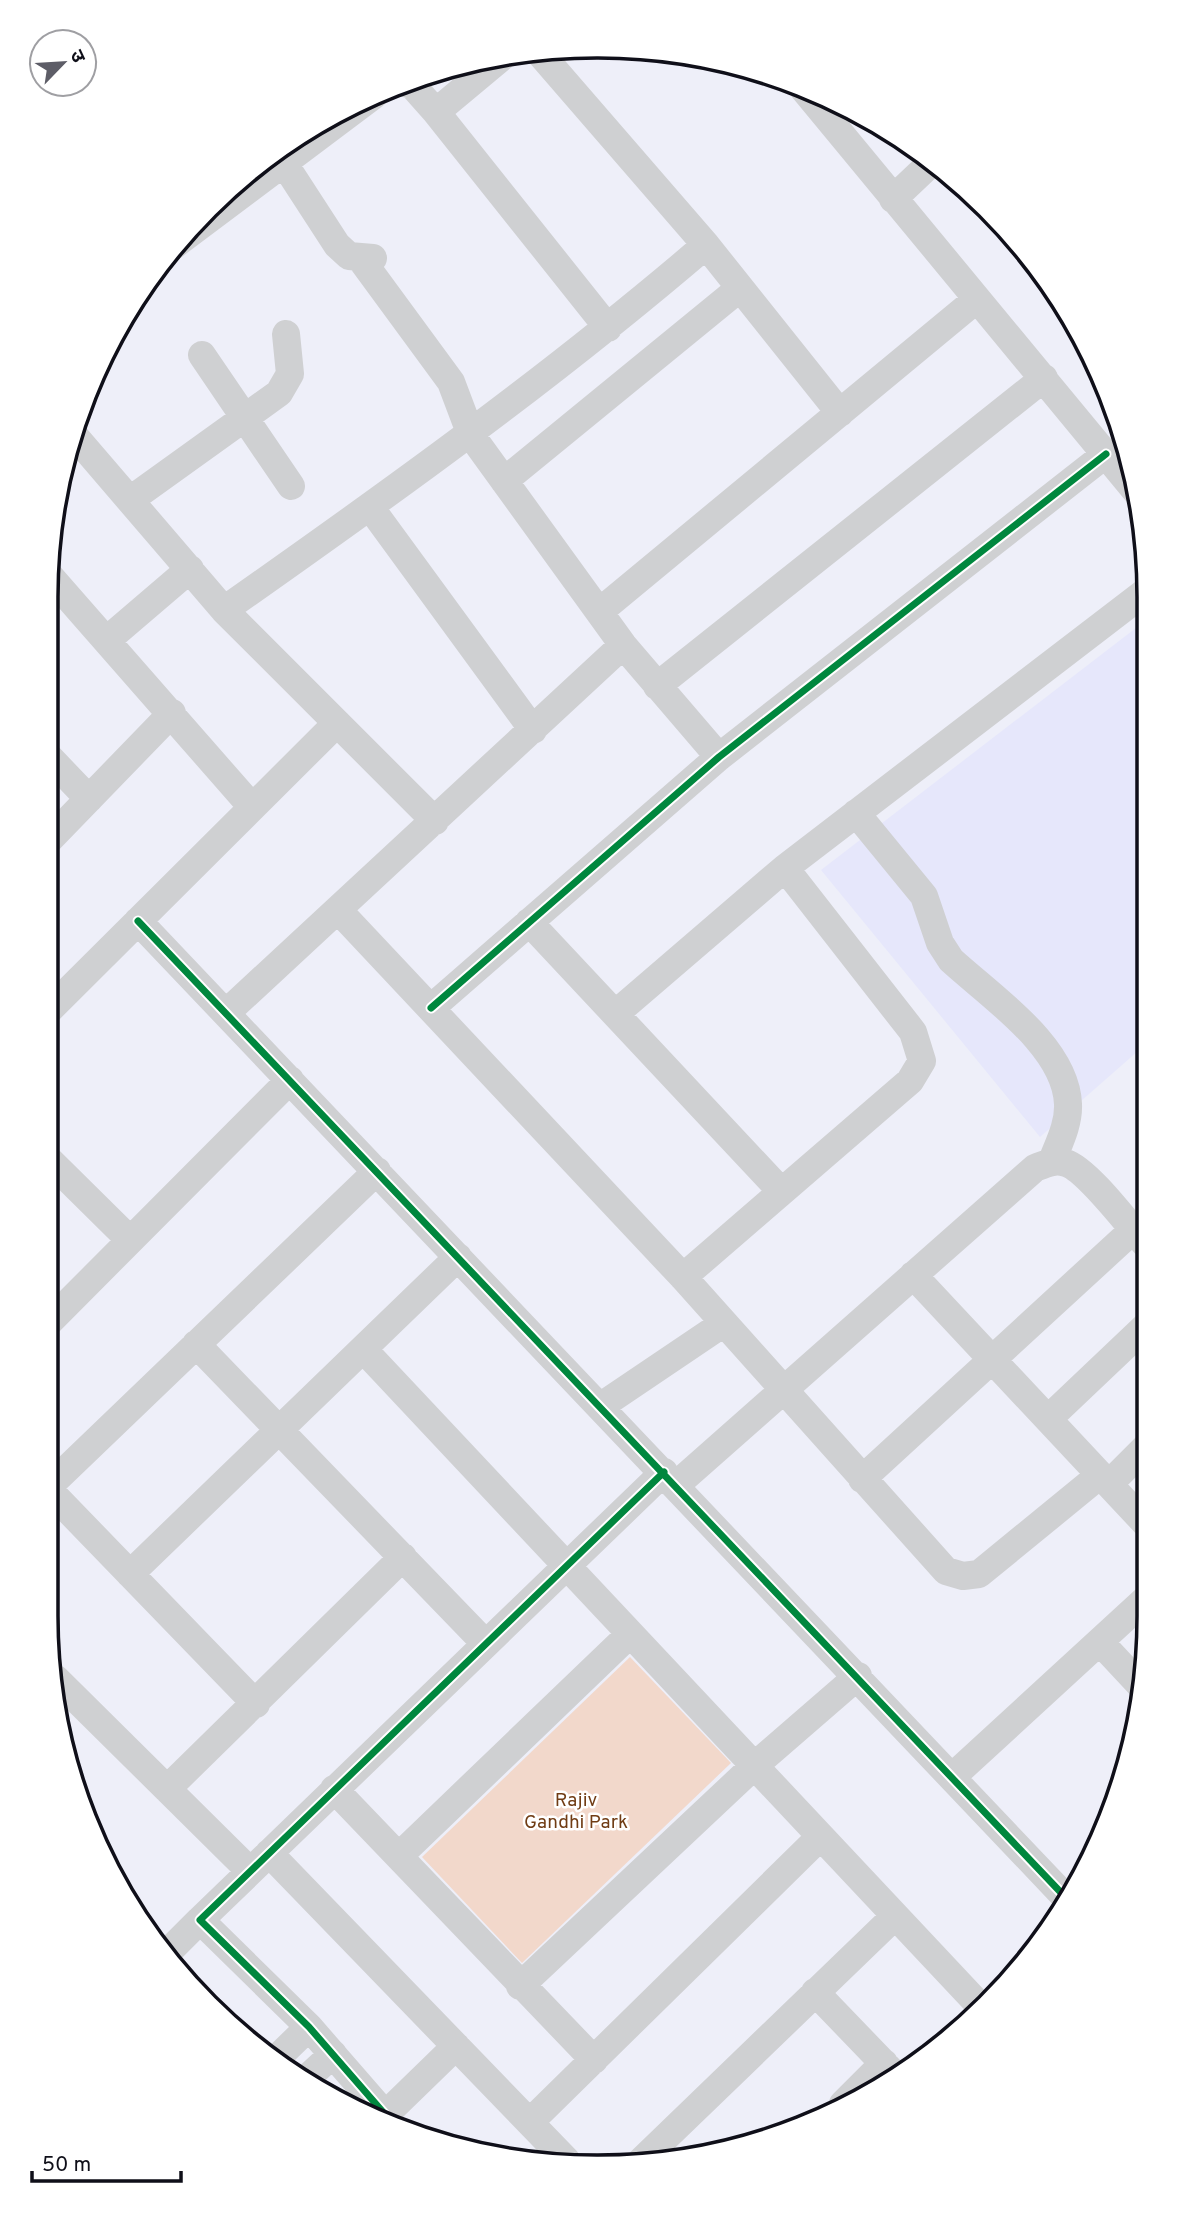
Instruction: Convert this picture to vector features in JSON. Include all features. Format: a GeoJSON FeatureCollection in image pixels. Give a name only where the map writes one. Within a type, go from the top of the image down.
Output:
{"type":"FeatureCollection","features":[{"type":"Feature","properties":{"kind":"street"},"geometry":{"type":"LineString","coordinates":[[546,60],[706,245],[839,413]]}},
{"type":"Feature","properties":{"kind":"street"},"geometry":{"type":"LineString","coordinates":[[436,112],[487,69]]}},
{"type":"Feature","properties":{"kind":"street"},"geometry":{"type":"LineString","coordinates":[[416,89],[608,328]]}},
{"type":"Feature","properties":{"kind":"street"},"geometry":{"type":"LineString","coordinates":[[823,107],[893,199],[1123,474]]}},
{"type":"Feature","properties":{"kind":"street"},"geometry":{"type":"LineString","coordinates":[[282,160],[337,245],[349,256],[366,258],[451,382],[471,435],[623,645],[719,757]]}},
{"type":"Feature","properties":{"kind":"street"},"geometry":{"type":"LineString","coordinates":[[893,199],[925,168]]}},
{"type":"Feature","properties":{"kind":"street"},"geometry":{"type":"LineString","coordinates":[[224,610],[471,435],[608,328],[706,245]]}},
{"type":"Feature","properties":{"kind":"street"},"geometry":{"type":"LineString","coordinates":[[504,481],[740,288]]}},
{"type":"Feature","properties":{"kind":"street"},"geometry":{"type":"LineString","coordinates":[[600,612],[978,299]]}},
{"type":"Feature","properties":{"kind":"street"},"geometry":{"type":"LineString","coordinates":[[130,499],[279,393],[286,382],[290,362],[286,334]]}},
{"type":"Feature","properties":{"kind":"street"},"geometry":{"type":"LineString","coordinates":[[202,355],[291,486]]}},
{"type":"Feature","properties":{"kind":"street"},"geometry":{"type":"LineString","coordinates":[[657,685],[1044,378]]}},
{"type":"Feature","properties":{"kind":"street"},"geometry":{"type":"LineString","coordinates":[[81,443],[224,610],[435,821]]}},
{"type":"Feature","properties":{"kind":"street"},"geometry":{"type":"LineString","coordinates":[[431,1008],[719,757],[933,587],[1107,454]]}},
{"type":"Feature","properties":{"kind":"street"},"geometry":{"type":"LineString","coordinates":[[370,507],[533,730]]}},
{"type":"Feature","properties":{"kind":"street"},"geometry":{"type":"LineString","coordinates":[[107,640],[190,569]]}},
{"type":"Feature","properties":{"kind":"street"},"geometry":{"type":"LineString","coordinates":[[58,586],[252,807]]}},
{"type":"Feature","properties":{"kind":"street"},"geometry":{"type":"LineString","coordinates":[[615,1014],[785,868],[1137,598]]}},
{"type":"Feature","properties":{"kind":"street"},"geometry":{"type":"LineString","coordinates":[[226,1013],[623,645]]}},
{"type":"Feature","properties":{"kind":"street"},"geometry":{"type":"LineString","coordinates":[[58,831],[172,713]]}},
{"type":"Feature","properties":{"kind":"street"},"geometry":{"type":"LineString","coordinates":[[58,1001],[337,723]]}},
{"type":"Feature","properties":{"kind":"street"},"geometry":{"type":"LineString","coordinates":[[58,767],[89,799]]}},
{"type":"Feature","properties":{"kind":"street"},"geometry":{"type":"LineString","coordinates":[[856,813],[924,897],[940,943],[951,960],[1043,1045],[1058,1065],[1068,1104],[1066,1125],[1052,1161]]}},
{"type":"Feature","properties":{"kind":"street"},"geometry":{"type":"LineString","coordinates":[[683,1277],[911,1081],[922,1061],[913,1032],[785,868]]}},
{"type":"Feature","properties":{"kind":"street"},"geometry":{"type":"LineString","coordinates":[[339,911],[683,1277],[782,1391],[946,1571],[963,1576],[979,1574],[1137,1454]]}},
{"type":"Feature","properties":{"kind":"street"},"geometry":{"type":"LineString","coordinates":[[138,921],[1061,1892]]}},
{"type":"Feature","properties":{"kind":"street"},"geometry":{"type":"LineString","coordinates":[[529,922],[781,1192]]}},
{"type":"Feature","properties":{"kind":"street"},"geometry":{"type":"LineString","coordinates":[[58,1313],[290,1080]]}},
{"type":"Feature","properties":{"kind":"street"},"geometry":{"type":"LineString","coordinates":[[168,1942],[200,1920],[565,1566],[670,1478],[782,1391],[1034,1168],[1052,1161],[1067,1163],[1083,1173],[1137,1235]]}},
{"type":"Feature","properties":{"kind":"street"},"geometry":{"type":"LineString","coordinates":[[58,1169],[130,1240]]}},
{"type":"Feature","properties":{"kind":"street"},"geometry":{"type":"LineString","coordinates":[[58,1476],[377,1171]]}},
{"type":"Feature","properties":{"kind":"street"},"geometry":{"type":"LineString","coordinates":[[862,1479],[990,1358],[1137,1240]]}},
{"type":"Feature","properties":{"kind":"street"},"geometry":{"type":"LineString","coordinates":[[130,1574],[458,1257]]}},
{"type":"Feature","properties":{"kind":"street"},"geometry":{"type":"LineString","coordinates":[[913,1275],[1137,1514]]}},
{"type":"Feature","properties":{"kind":"street"},"geometry":{"type":"LineString","coordinates":[[601,1406],[724,1323]]}},
{"type":"Feature","properties":{"kind":"street"},"geometry":{"type":"LineString","coordinates":[[1048,1419],[1137,1334]]}},
{"type":"Feature","properties":{"kind":"street"},"geometry":{"type":"LineString","coordinates":[[196,1344],[485,1643]]}},
{"type":"Feature","properties":{"kind":"street"},"geometry":{"type":"LineString","coordinates":[[363,1349],[975,2001]]}},
{"type":"Feature","properties":{"kind":"street"},"geometry":{"type":"LineString","coordinates":[[58,1499],[256,1704]]}},
{"type":"Feature","properties":{"kind":"street"},"geometry":{"type":"LineString","coordinates":[[167,1789],[403,1557]]}},
{"type":"Feature","properties":{"kind":"street"},"geometry":{"type":"LineString","coordinates":[[953,1777],[1137,1607]]}},
{"type":"Feature","properties":{"kind":"street"},"geometry":{"type":"LineString","coordinates":[[399,1856],[629,1635]]}},
{"type":"Feature","properties":{"kind":"street"},"geometry":{"type":"LineString","coordinates":[[1100,1642],[1134,1678]]}},
{"type":"Feature","properties":{"kind":"street"},"geometry":{"type":"LineString","coordinates":[[520,1986],[753,1767],[858,1676]]}},
{"type":"Feature","properties":{"kind":"street"},"geometry":{"type":"LineString","coordinates":[[62,1685],[167,1789],[259,1862],[456,2046],[560,2154]]}},
{"type":"Feature","properties":{"kind":"street"},"geometry":{"type":"LineString","coordinates":[[334,1789],[520,1986],[594,2060]]}},
{"type":"Feature","properties":{"kind":"street"},"geometry":{"type":"LineString","coordinates":[[530,2122],[820,1837]]}},
{"type":"Feature","properties":{"kind":"street"},"geometry":{"type":"LineString","coordinates":[[650,2153],[895,1916]]}},
{"type":"Feature","properties":{"kind":"street"},"geometry":{"type":"LineString","coordinates":[[200,1920],[309,2027],[380,2109]]}},
{"type":"Feature","properties":{"kind":"street"},"geometry":{"type":"LineString","coordinates":[[816,1992],[889,2068]]}},
{"type":"Feature","properties":{"kind":"street"},"geometry":{"type":"LineString","coordinates":[[282,2053],[309,2027]]}},
{"type":"Feature","properties":{"kind":"street"},"geometry":{"type":"LineString","coordinates":[[390,2114],[456,2046]]}},
{"type":"Feature","properties":{"kind":"street"},"geometry":{"type":"LineString","coordinates":[[312,2073],[332,2054]]}},
{"type":"Feature","properties":{"kind":"shaded area"},"geometry":{"type":"Polygon","coordinates":[[[1137,627],[1137,1052],[1040,1137],[821,870],[1137,627]]]}},
{"type":"Feature","properties":{"kind":"green space","name":"Rajiv Gandhi Park"},"geometry":{"type":"Polygon","coordinates":[[[630,1657],[731,1763],[522,1963],[422,1857],[630,1657]]]}},
{"type":"Feature","properties":{"kind":"cycle path"},"geometry":{"type":"LineString","coordinates":[[431,1008],[719,757],[1106,454]]}},
{"type":"Feature","properties":{"kind":"cycle path"},"geometry":{"type":"LineString","coordinates":[[138,921],[1061,1892]]}},
{"type":"Feature","properties":{"kind":"cycle path"},"geometry":{"type":"LineString","coordinates":[[381,2110],[309,2027],[200,1920],[664,1472]]}}]}
